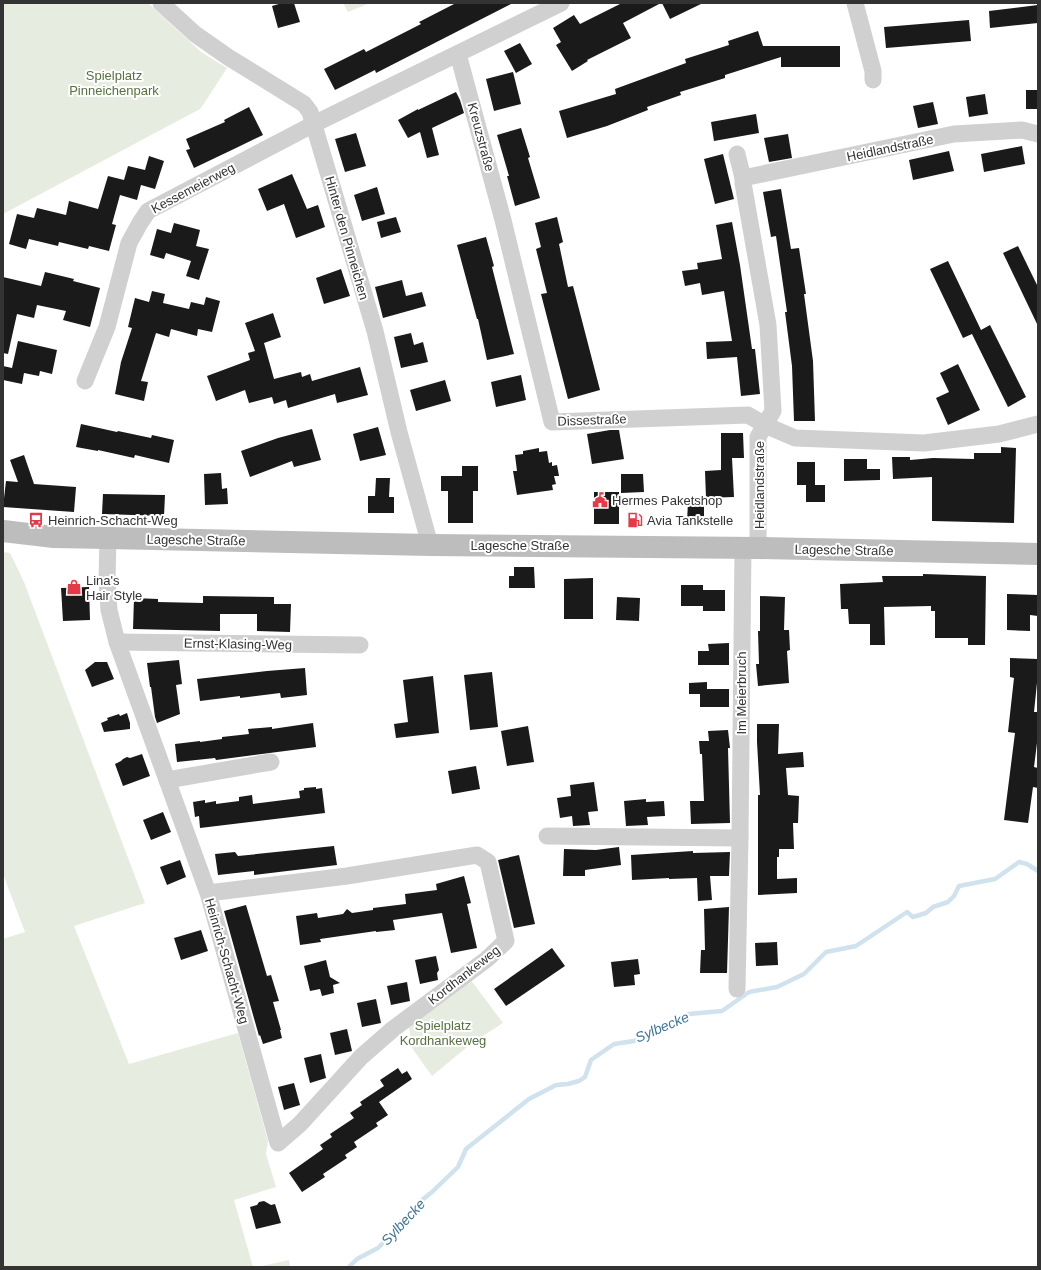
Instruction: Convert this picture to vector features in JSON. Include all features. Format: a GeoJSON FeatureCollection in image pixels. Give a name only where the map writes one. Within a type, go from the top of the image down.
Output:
{"type":"FeatureCollection","features":[{"type":"Feature","properties":{"kind":"street","name":"Hinter den Pinneichen"},"geometry":{"type":"LineString","coordinates":[[161,3],[195,34],[228,57],[304,104],[310,112],[375,331],[399,432],[430,545]]}},
{"type":"Feature","properties":{"kind":"street"},"geometry":{"type":"LineString","coordinates":[[314,124],[561,3]]}},
{"type":"Feature","properties":{"kind":"street"},"geometry":{"type":"LineString","coordinates":[[855,3],[873,71],[873,80]]}},
{"type":"Feature","properties":{"kind":"street","name":"Kreuzstraße"},"geometry":{"type":"LineString","coordinates":[[458,54],[503,220]]}},
{"type":"Feature","properties":{"kind":"street","name":"Kessemeierweg"},"geometry":{"type":"LineString","coordinates":[[85,381],[107,327],[129,244],[148,211],[314,124]]}},
{"type":"Feature","properties":{"kind":"street","name":"Heidlandstraße"},"geometry":{"type":"LineString","coordinates":[[743,178],[954,134],[1022,130],[1038,134]]}},
{"type":"Feature","properties":{"kind":"street","name":"Heidlandstraße"},"geometry":{"type":"LineString","coordinates":[[737,154],[743,178],[768,325],[773,411],[758,437],[750,548]]}},
{"type":"Feature","properties":{"kind":"street","name":"Dissestraße"},"geometry":{"type":"LineString","coordinates":[[503,220],[552,422],[748,415],[766,425]]}},
{"type":"Feature","properties":{"kind":"street","name":"Heidlandstraße"},"geometry":{"type":"LineString","coordinates":[[766,425],[795,438],[924,443],[999,434],[1038,424]]}},
{"type":"Feature","properties":{"kind":"street","name":"Lagesche Straße"},"geometry":{"type":"LineString","coordinates":[[3,531],[54,537],[430,545],[750,548],[1038,554]]}},
{"type":"Feature","properties":{"kind":"street","name":"Heinrich-Schacht-Weg"},"geometry":{"type":"LineString","coordinates":[[108,538],[107,580],[109,610],[117,642],[208,893],[278,1144]]}},
{"type":"Feature","properties":{"kind":"street","name":"Im Meierbruch"},"geometry":{"type":"LineString","coordinates":[[737,989],[740,838],[750,548]]}},
{"type":"Feature","properties":{"kind":"street","name":"Ernst-Klasing-Weg"},"geometry":{"type":"LineString","coordinates":[[117,642],[360,645]]}},
{"type":"Feature","properties":{"kind":"street"},"geometry":{"type":"LineString","coordinates":[[167,780],[271,762]]}},
{"type":"Feature","properties":{"kind":"street"},"geometry":{"type":"LineString","coordinates":[[547,836],[740,838]]}},
{"type":"Feature","properties":{"kind":"street","name":"Kordhankeweg"},"geometry":{"type":"LineString","coordinates":[[208,893],[347,876],[477,855],[488,862],[506,941],[486,959],[361,1057],[300,1124],[278,1144]]}},
{"type":"Feature","properties":{"kind":"green space","name":"Spielplatz Pinneichenpark"},"geometry":{"type":"Polygon","coordinates":[[[3,3],[148,3],[201,52],[227,68],[200,109],[3,214],[3,3]]]}},
{"type":"Feature","properties":{"kind":"green space"},"geometry":{"type":"Polygon","coordinates":[[[343,3],[370,3],[348,12],[343,3]]]}},
{"type":"Feature","properties":{"kind":"green space"},"geometry":{"type":"Polygon","coordinates":[[[3,552],[10,553],[24,582],[145,903],[74,926],[129,1064],[238,1033],[268,1141],[266,1154],[276,1187],[234,1200],[253,1267],[3,1267],[3,939],[25,932],[3,874],[3,552]]]}},
{"type":"Feature","properties":{"kind":"green space","name":"Spielplatz Kordhankeweg"},"geometry":{"type":"Polygon","coordinates":[[[470,979],[503,1023],[473,1042],[432,1076],[412,1048],[409,1027],[470,979]]]}},
{"type":"Feature","properties":{"kind":"green space"},"geometry":{"type":"Polygon","coordinates":[[[289,1260],[290,1267],[257,1267],[289,1260]]]}},
{"type":"Feature","properties":{"kind":"building"},"geometry":{"type":"Polygon","coordinates":[[[282,3],[294,3],[300,22],[278,28],[272,6],[282,3]]]}},
{"type":"Feature","properties":{"kind":"building"},"geometry":{"type":"Polygon","coordinates":[[[456,3],[513,3],[376,73],[375,70],[335,90],[324,69],[364,49],[366,52],[421,24],[419,22],[456,3]]]}},
{"type":"Feature","properties":{"kind":"building"},"geometry":{"type":"Polygon","coordinates":[[[622,3],[661,3],[623,23],[631,38],[587,60],[588,61],[572,71],[556,45],[561,42],[553,28],[574,15],[580,24],[622,3]]]}},
{"type":"Feature","properties":{"kind":"building"},"geometry":{"type":"Polygon","coordinates":[[[662,3],[703,3],[670,19],[662,3]]]}},
{"type":"Feature","properties":{"kind":"building"},"geometry":{"type":"Polygon","coordinates":[[[1038,5],[1038,23],[990,28],[989,11],[1038,5]]]}},
{"type":"Feature","properties":{"kind":"building"},"geometry":{"type":"Polygon","coordinates":[[[969,20],[971,41],[886,48],[884,27],[969,20]]]}},
{"type":"Feature","properties":{"kind":"building"},"geometry":{"type":"Polygon","coordinates":[[[758,31],[763,46],[840,46],[840,67],[781,67],[781,57],[725,75],[725,78],[680,92],[681,95],[647,107],[648,110],[607,126],[567,138],[559,111],[616,94],[615,89],[686,63],[685,59],[729,45],[728,41],[758,31]]]}},
{"type":"Feature","properties":{"kind":"building"},"geometry":{"type":"Polygon","coordinates":[[[520,43],[532,64],[516,73],[504,51],[520,43]]]}},
{"type":"Feature","properties":{"kind":"building"},"geometry":{"type":"Polygon","coordinates":[[[513,72],[521,104],[494,111],[486,79],[513,72]]]}},
{"type":"Feature","properties":{"kind":"building"},"geometry":{"type":"Polygon","coordinates":[[[1026,90],[1038,90],[1038,109],[1026,109],[1026,90]]]}},
{"type":"Feature","properties":{"kind":"building"},"geometry":{"type":"Polygon","coordinates":[[[456,92],[464,113],[432,128],[439,155],[427,158],[420,132],[408,138],[398,120],[418,109],[456,92]]]}},
{"type":"Feature","properties":{"kind":"building"},"geometry":{"type":"Polygon","coordinates":[[[985,94],[988,114],[969,117],[966,97],[985,94]]]}},
{"type":"Feature","properties":{"kind":"building"},"geometry":{"type":"Polygon","coordinates":[[[933,102],[938,124],[918,128],[913,106],[933,102]]]}},
{"type":"Feature","properties":{"kind":"building"},"geometry":{"type":"Polygon","coordinates":[[[249,107],[263,135],[194,168],[186,150],[190,149],[186,139],[225,122],[224,120],[249,107]]]}},
{"type":"Feature","properties":{"kind":"building"},"geometry":{"type":"Polygon","coordinates":[[[756,114],[759,133],[714,141],[711,122],[756,114]]]}},
{"type":"Feature","properties":{"kind":"building"},"geometry":{"type":"Polygon","coordinates":[[[521,128],[540,198],[515,206],[507,176],[509,176],[497,135],[521,128]]]}},
{"type":"Feature","properties":{"kind":"building"},"geometry":{"type":"Polygon","coordinates":[[[356,133],[366,166],[345,172],[335,139],[356,133]]]}},
{"type":"Feature","properties":{"kind":"building"},"geometry":{"type":"Polygon","coordinates":[[[788,134],[792,158],[769,162],[764,138],[788,134]]]}},
{"type":"Feature","properties":{"kind":"building"},"geometry":{"type":"Polygon","coordinates":[[[1022,146],[1025,164],[984,172],[981,154],[1022,146]]]}},
{"type":"Feature","properties":{"kind":"building"},"geometry":{"type":"Polygon","coordinates":[[[949,151],[954,171],[913,180],[909,160],[949,151]]]}},
{"type":"Feature","properties":{"kind":"building"},"geometry":{"type":"Polygon","coordinates":[[[723,154],[734,199],[715,204],[704,159],[723,154]]]}},
{"type":"Feature","properties":{"kind":"building"},"geometry":{"type":"Polygon","coordinates":[[[149,156],[164,161],[155,189],[141,185],[137,200],[120,195],[112,224],[116,225],[109,251],[89,246],[88,249],[59,242],[58,246],[29,239],[26,249],[9,244],[17,214],[34,218],[37,208],[66,215],[69,201],[98,209],[108,176],[124,180],[128,166],[145,170],[149,156]]]}},
{"type":"Feature","properties":{"kind":"building"},"geometry":{"type":"Polygon","coordinates":[[[292,174],[307,209],[318,205],[325,227],[296,238],[284,204],[267,211],[258,189],[292,174]]]}},
{"type":"Feature","properties":{"kind":"building"},"geometry":{"type":"Polygon","coordinates":[[[377,187],[385,214],[362,221],[354,195],[377,187]]]}},
{"type":"Feature","properties":{"kind":"building"},"geometry":{"type":"Polygon","coordinates":[[[781,189],[791,249],[799,248],[806,294],[804,294],[813,361],[815,421],[794,421],[792,366],[785,312],[787,312],[776,236],[771,237],[763,192],[781,189]]]}},
{"type":"Feature","properties":{"kind":"building"},"geometry":{"type":"Polygon","coordinates":[[[396,217],[401,232],[381,238],[377,222],[396,217]]]}},
{"type":"Feature","properties":{"kind":"building"},"geometry":{"type":"Polygon","coordinates":[[[557,217],[563,242],[559,244],[568,287],[573,286],[600,390],[568,399],[541,294],[547,293],[536,249],[541,247],[535,223],[557,217]]]}},
{"type":"Feature","properties":{"kind":"building"},"geometry":{"type":"Polygon","coordinates":[[[732,222],[740,265],[752,349],[755,349],[760,394],[741,396],[737,357],[707,359],[706,342],[732,341],[724,291],[702,295],[700,283],[685,286],[682,271],[698,269],[697,263],[722,259],[716,225],[732,222]]]}},
{"type":"Feature","properties":{"kind":"building"},"geometry":{"type":"Polygon","coordinates":[[[174,223],[200,230],[196,246],[209,249],[199,280],[186,276],[191,261],[166,253],[164,259],[150,255],[157,229],[171,233],[174,223]]]}},
{"type":"Feature","properties":{"kind":"building"},"geometry":{"type":"Polygon","coordinates":[[[486,237],[514,354],[487,360],[478,319],[457,245],[486,237]]]}},
{"type":"Feature","properties":{"kind":"building"},"geometry":{"type":"Polygon","coordinates":[[[1018,246],[1038,287],[1038,326],[1003,253],[1018,246]]]}},
{"type":"Feature","properties":{"kind":"building"},"geometry":{"type":"Polygon","coordinates":[[[948,261],[981,330],[990,325],[1026,397],[1008,407],[972,334],[963,338],[930,269],[948,261]]]}},
{"type":"Feature","properties":{"kind":"building"},"geometry":{"type":"Polygon","coordinates":[[[341,269],[350,296],[324,304],[316,278],[341,269]]]}},
{"type":"Feature","properties":{"kind":"building"},"geometry":{"type":"Polygon","coordinates":[[[45,272],[74,279],[73,281],[100,288],[90,327],[63,320],[66,311],[37,305],[34,318],[17,314],[8,354],[3,353],[3,277],[41,286],[45,272]]]}},
{"type":"Feature","properties":{"kind":"building"},"geometry":{"type":"Polygon","coordinates":[[[402,280],[406,296],[422,292],[426,306],[383,318],[375,287],[402,280]]]}},
{"type":"Feature","properties":{"kind":"building"},"geometry":{"type":"Polygon","coordinates":[[[152,291],[165,294],[163,303],[189,309],[191,302],[204,305],[206,297],[220,301],[212,332],[198,329],[197,336],[171,329],[169,337],[156,333],[141,381],[148,382],[144,401],[115,394],[121,362],[132,328],[128,327],[135,298],[149,302],[152,291]]]}},
{"type":"Feature","properties":{"kind":"building"},"geometry":{"type":"Polygon","coordinates":[[[273,313],[281,337],[264,343],[274,379],[301,372],[302,377],[310,374],[312,381],[360,367],[368,395],[337,403],[335,394],[288,408],[286,400],[274,404],[272,397],[249,403],[245,390],[216,401],[207,376],[250,360],[248,353],[255,351],[245,323],[273,313]]]}},
{"type":"Feature","properties":{"kind":"building"},"geometry":{"type":"Polygon","coordinates":[[[411,333],[414,345],[423,342],[428,362],[401,368],[394,337],[411,333]]]}},
{"type":"Feature","properties":{"kind":"building"},"geometry":{"type":"Polygon","coordinates":[[[18,341],[57,350],[52,374],[40,371],[39,376],[24,373],[22,384],[3,380],[3,366],[12,368],[18,341]]]}},
{"type":"Feature","properties":{"kind":"building"},"geometry":{"type":"Polygon","coordinates":[[[958,364],[980,410],[948,425],[936,398],[949,392],[940,373],[958,364]]]}},
{"type":"Feature","properties":{"kind":"building"},"geometry":{"type":"Polygon","coordinates":[[[521,375],[526,400],[496,407],[491,382],[521,375]]]}},
{"type":"Feature","properties":{"kind":"building"},"geometry":{"type":"Polygon","coordinates":[[[445,380],[451,401],[416,411],[410,390],[445,380]]]}},
{"type":"Feature","properties":{"kind":"building"},"geometry":{"type":"Polygon","coordinates":[[[81,424],[151,438],[152,435],[174,440],[169,463],[135,455],[134,458],[76,447],[81,424]]]}},
{"type":"Feature","properties":{"kind":"building"},"geometry":{"type":"Polygon","coordinates":[[[378,427],[386,455],[360,461],[353,434],[378,427]]]}},
{"type":"Feature","properties":{"kind":"building"},"geometry":{"type":"Polygon","coordinates":[[[312,429],[321,460],[294,467],[292,461],[250,477],[241,451],[278,438],[312,429]]]}},
{"type":"Feature","properties":{"kind":"building"},"geometry":{"type":"Polygon","coordinates":[[[619,430],[624,459],[592,464],[587,434],[619,430]]]}},
{"type":"Feature","properties":{"kind":"building"},"geometry":{"type":"Polygon","coordinates":[[[721,433],[743,433],[744,458],[732,458],[734,497],[706,498],[705,471],[721,470],[721,433]]]}},
{"type":"Feature","properties":{"kind":"building"},"geometry":{"type":"Polygon","coordinates":[[[1001,447],[1016,448],[1014,523],[932,521],[932,477],[893,479],[892,457],[910,457],[910,460],[933,458],[974,459],[974,453],[1001,453],[1001,447]]]}},
{"type":"Feature","properties":{"kind":"building"},"geometry":{"type":"Polygon","coordinates":[[[539,448],[539,452],[547,451],[549,463],[552,462],[552,466],[557,465],[559,476],[554,476],[556,484],[552,485],[553,490],[517,495],[513,471],[517,471],[515,455],[523,454],[523,451],[539,448]]]}},
{"type":"Feature","properties":{"kind":"building"},"geometry":{"type":"Polygon","coordinates":[[[24,455],[34,484],[76,487],[74,512],[3,507],[6,481],[18,482],[10,460],[24,455]]]}},
{"type":"Feature","properties":{"kind":"building"},"geometry":{"type":"Polygon","coordinates":[[[844,459],[867,459],[867,469],[880,469],[880,480],[844,481],[844,459]]]}},
{"type":"Feature","properties":{"kind":"building"},"geometry":{"type":"Polygon","coordinates":[[[797,462],[815,462],[815,485],[825,485],[825,502],[806,502],[806,485],[797,485],[797,462]]]}},
{"type":"Feature","properties":{"kind":"building"},"geometry":{"type":"Polygon","coordinates":[[[462,466],[478,466],[478,491],[473,491],[473,523],[448,523],[448,491],[441,491],[441,476],[462,476],[462,466]]]}},
{"type":"Feature","properties":{"kind":"building"},"geometry":{"type":"Polygon","coordinates":[[[221,473],[222,489],[227,488],[228,504],[205,505],[204,474],[221,473]]]}},
{"type":"Feature","properties":{"kind":"building"},"geometry":{"type":"Polygon","coordinates":[[[621,474],[643,474],[644,492],[621,493],[621,474]]]}},
{"type":"Feature","properties":{"kind":"building"},"geometry":{"type":"Polygon","coordinates":[[[376,478],[390,478],[389,497],[394,497],[394,513],[368,513],[368,496],[375,496],[376,478]]]}},
{"type":"Feature","properties":{"kind":"building"},"geometry":{"type":"Polygon","coordinates":[[[594,492],[619,492],[619,524],[594,524],[594,492]]]}},
{"type":"Feature","properties":{"kind":"building"},"geometry":{"type":"Polygon","coordinates":[[[103,494],[165,495],[164,516],[102,514],[103,494]]]}},
{"type":"Feature","properties":{"kind":"building"},"geometry":{"type":"Polygon","coordinates":[[[688,502],[704,503],[704,522],[687,522],[688,502]]]}},
{"type":"Feature","properties":{"kind":"building"},"geometry":{"type":"Polygon","coordinates":[[[514,567],[534,567],[535,588],[509,588],[509,576],[514,576],[514,567]]]}},
{"type":"Feature","properties":{"kind":"building"},"geometry":{"type":"Polygon","coordinates":[[[923,574],[986,576],[985,645],[968,645],[968,638],[935,638],[935,611],[931,611],[931,606],[884,607],[885,645],[870,645],[870,624],[849,624],[848,609],[841,609],[840,584],[883,582],[882,576],[923,576],[923,574]]]}},
{"type":"Feature","properties":{"kind":"building"},"geometry":{"type":"Polygon","coordinates":[[[593,578],[593,619],[564,619],[564,579],[593,578]]]}},
{"type":"Feature","properties":{"kind":"building"},"geometry":{"type":"Polygon","coordinates":[[[681,585],[703,585],[703,590],[725,590],[725,611],[703,611],[703,606],[681,606],[681,585]]]}},
{"type":"Feature","properties":{"kind":"building"},"geometry":{"type":"Polygon","coordinates":[[[89,587],[90,620],[63,621],[61,588],[89,587]]]}},
{"type":"Feature","properties":{"kind":"building"},"geometry":{"type":"Polygon","coordinates":[[[1007,594],[1038,595],[1038,616],[1030,615],[1030,631],[1007,630],[1007,594]]]}},
{"type":"Feature","properties":{"kind":"building"},"geometry":{"type":"Polygon","coordinates":[[[203,596],[274,597],[274,604],[291,604],[290,632],[257,631],[257,614],[220,614],[220,631],[133,629],[134,598],[158,599],[158,602],[203,603],[203,596]]]}},
{"type":"Feature","properties":{"kind":"building"},"geometry":{"type":"Polygon","coordinates":[[[760,596],[785,597],[784,630],[789,630],[790,650],[787,651],[789,683],[758,686],[756,664],[759,664],[758,631],[760,631],[760,596]]]}},
{"type":"Feature","properties":{"kind":"building"},"geometry":{"type":"Polygon","coordinates":[[[617,597],[640,598],[639,621],[616,620],[617,597]]]}},
{"type":"Feature","properties":{"kind":"building"},"geometry":{"type":"Polygon","coordinates":[[[729,643],[729,665],[698,665],[698,651],[709,651],[708,644],[729,643]]]}},
{"type":"Feature","properties":{"kind":"building"},"geometry":{"type":"Polygon","coordinates":[[[1010,658],[1038,659],[1034,712],[1038,712],[1038,735],[1034,767],[1038,768],[1038,788],[1033,787],[1028,823],[1004,820],[1015,733],[1008,732],[1014,678],[1010,677],[1010,658]]]}},
{"type":"Feature","properties":{"kind":"building"},"geometry":{"type":"Polygon","coordinates":[[[179,660],[182,684],[176,685],[180,714],[157,723],[147,663],[179,660]]]}},
{"type":"Feature","properties":{"kind":"building"},"geometry":{"type":"Polygon","coordinates":[[[95,662],[107,662],[114,679],[92,687],[85,670],[95,662]]]}},
{"type":"Feature","properties":{"kind":"building"},"geometry":{"type":"Polygon","coordinates":[[[305,668],[307,695],[281,698],[280,693],[200,701],[197,679],[305,668]]]}},
{"type":"Feature","properties":{"kind":"building"},"geometry":{"type":"Polygon","coordinates":[[[492,672],[498,727],[470,730],[464,675],[492,672]]]}},
{"type":"Feature","properties":{"kind":"building"},"geometry":{"type":"Polygon","coordinates":[[[433,676],[439,733],[396,738],[394,724],[408,722],[403,680],[433,676]]]}},
{"type":"Feature","properties":{"kind":"building"},"geometry":{"type":"Polygon","coordinates":[[[707,682],[707,689],[729,689],[729,707],[700,707],[700,694],[689,694],[689,683],[707,682]]]}},
{"type":"Feature","properties":{"kind":"building"},"geometry":{"type":"Polygon","coordinates":[[[127,713],[130,729],[104,732],[101,723],[108,720],[107,718],[119,714],[120,716],[127,713]]]}},
{"type":"Feature","properties":{"kind":"building"},"geometry":{"type":"Polygon","coordinates":[[[313,723],[316,747],[216,760],[215,758],[177,762],[175,744],[200,742],[222,739],[222,737],[249,734],[248,729],[272,727],[272,729],[313,723]]]}},
{"type":"Feature","properties":{"kind":"building"},"geometry":{"type":"Polygon","coordinates":[[[757,724],[779,724],[778,754],[803,752],[804,767],[786,768],[788,795],[799,796],[798,823],[793,823],[794,849],[779,849],[779,857],[777,857],[777,879],[797,878],[797,893],[758,895],[758,795],[760,795],[757,724]]]}},
{"type":"Feature","properties":{"kind":"building"},"geometry":{"type":"Polygon","coordinates":[[[528,726],[534,762],[507,766],[501,731],[528,726]]]}},
{"type":"Feature","properties":{"kind":"building"},"geometry":{"type":"Polygon","coordinates":[[[728,730],[730,748],[728,748],[730,823],[691,824],[690,801],[704,801],[702,754],[700,754],[699,741],[709,741],[708,731],[728,730]]]}},
{"type":"Feature","properties":{"kind":"building"},"geometry":{"type":"Polygon","coordinates":[[[142,754],[150,776],[123,786],[115,764],[127,757],[130,758],[142,754]]]}},
{"type":"Feature","properties":{"kind":"building"},"geometry":{"type":"Polygon","coordinates":[[[476,766],[480,789],[452,794],[448,771],[476,766]]]}},
{"type":"Feature","properties":{"kind":"building"},"geometry":{"type":"Polygon","coordinates":[[[594,782],[598,811],[588,812],[590,825],[573,826],[572,816],[560,818],[557,798],[571,796],[570,785],[594,782]]]}},
{"type":"Feature","properties":{"kind":"building"},"geometry":{"type":"Polygon","coordinates":[[[316,787],[316,789],[322,788],[325,813],[200,828],[199,816],[195,817],[193,802],[205,800],[205,803],[216,801],[216,804],[239,801],[239,797],[252,795],[253,804],[300,798],[299,791],[304,790],[304,788],[316,787]]]}},
{"type":"Feature","properties":{"kind":"building"},"geometry":{"type":"Polygon","coordinates":[[[646,799],[646,802],[664,801],[665,816],[647,817],[648,825],[626,826],[624,801],[646,799]]]}},
{"type":"Feature","properties":{"kind":"building"},"geometry":{"type":"Polygon","coordinates":[[[163,812],[171,832],[151,840],[143,820],[163,812]]]}},
{"type":"Feature","properties":{"kind":"building"},"geometry":{"type":"Polygon","coordinates":[[[334,846],[337,865],[254,875],[254,871],[218,875],[215,854],[235,852],[238,856],[334,846]]]}},
{"type":"Feature","properties":{"kind":"building"},"geometry":{"type":"Polygon","coordinates":[[[619,847],[621,865],[585,870],[585,876],[563,876],[564,849],[596,850],[619,847]]]}},
{"type":"Feature","properties":{"kind":"building"},"geometry":{"type":"Polygon","coordinates":[[[693,851],[693,853],[730,852],[729,876],[710,876],[712,900],[698,901],[697,878],[632,880],[631,855],[693,851]]]}},
{"type":"Feature","properties":{"kind":"building"},"geometry":{"type":"Polygon","coordinates":[[[519,855],[535,924],[514,928],[498,860],[519,855]]]}},
{"type":"Feature","properties":{"kind":"building"},"geometry":{"type":"Polygon","coordinates":[[[180,860],[186,877],[167,885],[160,867],[180,860]]]}},
{"type":"Feature","properties":{"kind":"building"},"geometry":{"type":"Polygon","coordinates":[[[464,876],[471,903],[467,904],[477,948],[451,953],[442,913],[393,920],[395,930],[376,931],[320,939],[321,942],[300,945],[296,916],[317,913],[318,918],[343,914],[347,909],[352,913],[373,910],[373,908],[406,904],[405,894],[437,890],[436,884],[464,876]]]}},
{"type":"Feature","properties":{"kind":"building"},"geometry":{"type":"Polygon","coordinates":[[[246,905],[267,976],[271,975],[279,1001],[273,1002],[282,1038],[263,1044],[260,1035],[259,1036],[224,911],[246,905]]]}},
{"type":"Feature","properties":{"kind":"building"},"geometry":{"type":"Polygon","coordinates":[[[729,907],[727,973],[700,973],[701,950],[705,950],[704,909],[729,907]]]}},
{"type":"Feature","properties":{"kind":"building"},"geometry":{"type":"Polygon","coordinates":[[[201,930],[208,951],[181,960],[174,938],[201,930]]]}},
{"type":"Feature","properties":{"kind":"building"},"geometry":{"type":"Polygon","coordinates":[[[777,942],[778,965],[756,966],[755,943],[777,942]]]}},
{"type":"Feature","properties":{"kind":"building"},"geometry":{"type":"Polygon","coordinates":[[[552,948],[565,966],[506,1006],[494,989],[552,948]]]}},
{"type":"Feature","properties":{"kind":"building"},"geometry":{"type":"Polygon","coordinates":[[[436,956],[439,970],[437,973],[438,980],[420,984],[415,960],[436,956]]]}},
{"type":"Feature","properties":{"kind":"building"},"geometry":{"type":"Polygon","coordinates":[[[638,959],[640,974],[634,975],[635,985],[614,987],[611,962],[638,959]]]}},
{"type":"Feature","properties":{"kind":"building"},"geometry":{"type":"Polygon","coordinates":[[[326,960],[330,977],[340,983],[333,985],[334,993],[322,996],[320,989],[310,991],[304,966],[326,960]]]}},
{"type":"Feature","properties":{"kind":"building"},"geometry":{"type":"Polygon","coordinates":[[[407,982],[410,1001],[391,1005],[387,986],[407,982]]]}},
{"type":"Feature","properties":{"kind":"building"},"geometry":{"type":"Polygon","coordinates":[[[376,999],[381,1023],[362,1027],[357,1003],[376,999]]]}},
{"type":"Feature","properties":{"kind":"building"},"geometry":{"type":"Polygon","coordinates":[[[347,1029],[352,1051],[335,1055],[330,1033],[347,1029]]]}},
{"type":"Feature","properties":{"kind":"building"},"geometry":{"type":"Polygon","coordinates":[[[321,1054],[326,1078],[310,1083],[304,1058],[321,1054]]]}},
{"type":"Feature","properties":{"kind":"building"},"geometry":{"type":"Polygon","coordinates":[[[398,1068],[402,1074],[407,1071],[412,1079],[379,1102],[388,1115],[376,1123],[378,1126],[354,1142],[357,1147],[345,1155],[347,1158],[323,1174],[325,1177],[302,1192],[289,1173],[323,1149],[320,1145],[332,1137],[330,1134],[354,1118],[350,1113],[362,1105],[360,1102],[384,1086],[380,1080],[398,1068]]]}},
{"type":"Feature","properties":{"kind":"building"},"geometry":{"type":"Polygon","coordinates":[[[294,1083],[300,1105],[284,1110],[278,1087],[294,1083]]]}},
{"type":"Feature","properties":{"kind":"building"},"geometry":{"type":"Polygon","coordinates":[[[264,1201],[271,1205],[275,1204],[281,1223],[256,1229],[250,1207],[264,1201]]]}},
{"type":"Feature","properties":{"kind":"waterway","name":"Sylbecke"},"geometry":{"type":"LineString","coordinates":[[349,1267],[357,1259],[378,1248],[388,1238],[401,1221],[458,1167],[466,1149],[529,1099],[556,1085],[579,1081],[585,1077],[591,1060],[614,1044],[634,1041],[655,1033],[689,1014],[722,1011],[749,992],[777,987],[804,974],[826,952],[856,946],[907,912],[913,917],[926,913],[933,907],[948,902],[954,896],[959,886],[995,879],[1019,862],[1027,864],[1038,871]]}},
{"type":"Feature","properties":{"kind":"place","name":"Hermes Paketshop"},"geometry":{"type":"Point","coordinates":[600,500]}},
{"type":"Feature","properties":{"kind":"place","name":"Heinrich-Schacht-Weg"},"geometry":{"type":"Point","coordinates":[36,520]}},
{"type":"Feature","properties":{"kind":"place","name":"Avia Tankstelle"},"geometry":{"type":"Point","coordinates":[635,520]}},
{"type":"Feature","properties":{"kind":"place","name":"Lina's Hair Style"},"geometry":{"type":"Point","coordinates":[74,587]}}]}
